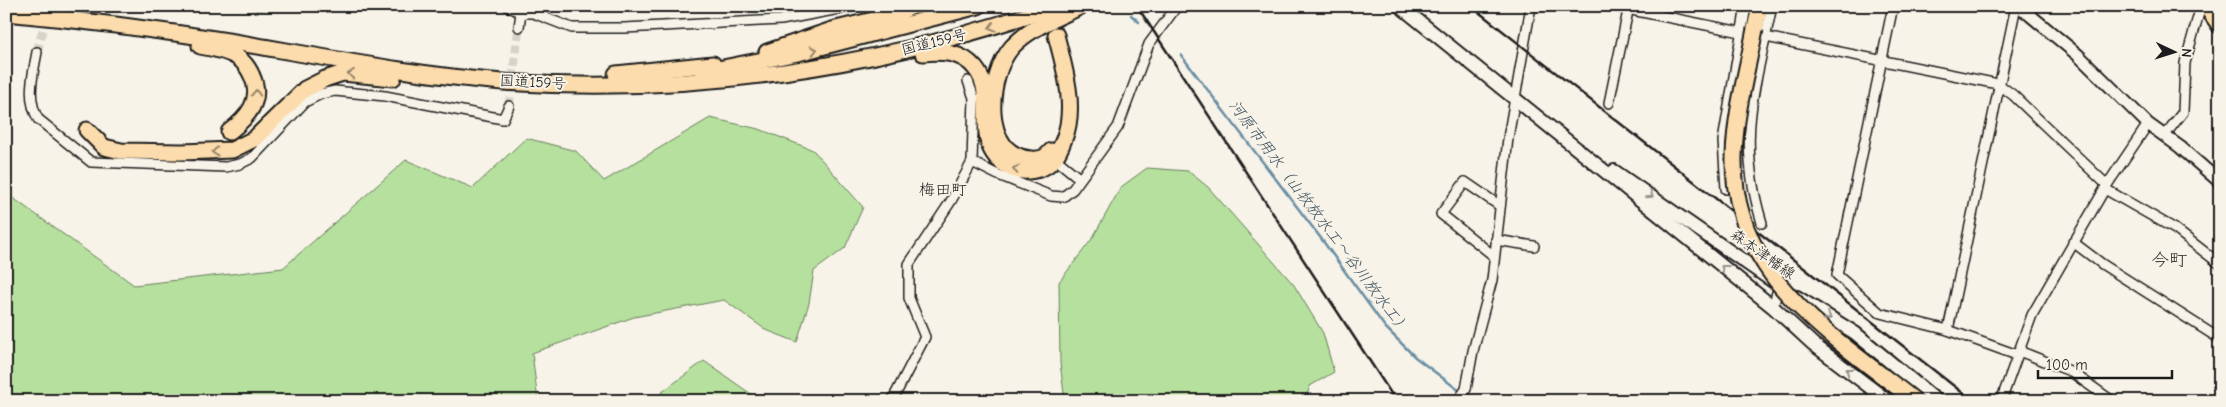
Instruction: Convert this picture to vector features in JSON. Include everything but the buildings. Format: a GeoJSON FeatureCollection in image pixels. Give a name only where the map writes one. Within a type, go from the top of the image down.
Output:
{"type":"FeatureCollection","features":[{"type":"Feature","properties":{"kind":"highway"},"geometry":{"type":"LineString","coordinates":[[575,79],[582,76],[646,72],[734,60],[894,14],[912,6]]}},
{"type":"Feature","properties":{"kind":"highway","name":"国道159号"},"geometry":{"type":"LineString","coordinates":[[9,12],[190,30],[375,61],[445,70],[575,79],[648,77],[755,63],[886,32],[978,6]]}},
{"type":"Feature","properties":{"kind":"highway","name":"国道159号"},"geometry":{"type":"LineString","coordinates":[[9,12],[148,30],[377,66],[503,82],[660,84],[754,77],[815,69],[935,43],[1007,23],[1055,6]]}},
{"type":"Feature","properties":{"kind":"highway"},"geometry":{"type":"LineString","coordinates":[[1052,156],[1034,160],[1022,158],[1009,152],[1002,144],[994,118],[994,101],[1000,66],[1006,54],[1022,37],[1081,6]]}},
{"type":"Feature","properties":{"kind":"highway"},"geometry":{"type":"LineString","coordinates":[[1760,6],[1739,111],[1734,158],[1740,206],[1753,245],[1762,264],[1792,301],[1915,401]]}},
{"type":"Feature","properties":{"kind":"highway"},"geometry":{"type":"LineString","coordinates":[[2206,6],[2220,26]]}},
{"type":"Feature","properties":{"kind":"highway"},"geometry":{"type":"LineString","coordinates":[[9,12],[32,21],[142,34],[213,48],[238,58],[250,70],[256,85],[255,104],[245,118],[229,132]]}},
{"type":"Feature","properties":{"kind":"highway"},"geometry":{"type":"LineString","coordinates":[[660,84],[667,88],[762,81],[841,69],[901,56],[936,52],[950,53],[967,60],[976,70],[983,85],[987,140],[996,158],[1011,169],[1034,171],[1046,167],[1052,156],[1059,135],[1064,102],[1053,35]]}},
{"type":"Feature","properties":{"kind":"highway"},"geometry":{"type":"LineString","coordinates":[[87,130],[104,147],[121,150],[207,152],[232,150],[254,139],[305,89],[325,78],[343,73],[496,85],[503,82]]}},
{"type":"Feature","properties":{"kind":"main road","name":"森本津幡線"},"geometry":{"type":"LineString","coordinates":[[1400,6],[1773,307],[1813,344],[1887,400]]}},
{"type":"Feature","properties":{"kind":"main road","name":"森本津幡線"},"geometry":{"type":"LineString","coordinates":[[1566,140],[1572,142],[1779,285],[1855,333],[1938,401]]}},
{"type":"Feature","properties":{"kind":"street"},"geometry":{"type":"LineString","coordinates":[[508,6],[521,13],[532,13],[572,28],[624,28],[781,20],[855,6]]}},
{"type":"Feature","properties":{"kind":"street"},"geometry":{"type":"LineString","coordinates":[[972,162],[996,174],[1051,196],[1063,197],[1073,189],[1079,178],[1118,127],[1149,44],[1177,6]]}},
{"type":"Feature","properties":{"kind":"street"},"geometry":{"type":"LineString","coordinates":[[1461,396],[1492,280],[1508,138],[1531,6]]}},
{"type":"Feature","properties":{"kind":"street"},"geometry":{"type":"LineString","coordinates":[[1612,6],[1754,33],[1998,84],[2013,95],[2106,187],[2175,229],[2220,264]]}},
{"type":"Feature","properties":{"kind":"street"},"geometry":{"type":"LineString","coordinates":[[1746,6],[1754,33],[1748,142],[1750,175],[1762,223]]}},
{"type":"Feature","properties":{"kind":"street"},"geometry":{"type":"LineString","coordinates":[[1726,189],[1724,141],[1754,33],[1772,6]]}},
{"type":"Feature","properties":{"kind":"street"},"geometry":{"type":"LineString","coordinates":[[1893,6],[1837,275],[1880,314],[1948,330],[2070,371],[2112,401]]}},
{"type":"Feature","properties":{"kind":"street"},"geometry":{"type":"LineString","coordinates":[[2165,135],[2183,112],[2185,63],[2201,6]]}},
{"type":"Feature","properties":{"kind":"street"},"geometry":{"type":"LineString","coordinates":[[1948,330],[1998,84],[2020,7],[2078,55],[2148,124],[2165,135],[2220,182]]}},
{"type":"Feature","properties":{"kind":"street"},"geometry":{"type":"LineString","coordinates":[[1609,103],[1628,8]]}},
{"type":"Feature","properties":{"kind":"street"},"geometry":{"type":"LineString","coordinates":[[519,27],[521,13]]}},
{"type":"Feature","properties":{"kind":"street"},"geometry":{"type":"LineString","coordinates":[[37,52],[31,92],[35,113],[38,119],[91,162],[219,167],[240,164],[252,158],[305,102],[321,94],[336,91],[385,96],[504,119],[510,106]]}},
{"type":"Feature","properties":{"kind":"street"},"geometry":{"type":"LineString","coordinates":[[892,401],[925,337],[909,298],[909,264],[951,201],[972,162],[974,98],[968,82]]}},
{"type":"Feature","properties":{"kind":"street"},"geometry":{"type":"LineString","coordinates":[[2001,401],[2032,315],[2106,187],[2148,124]]}},
{"type":"Feature","properties":{"kind":"street"},"geometry":{"type":"LineString","coordinates":[[1052,156],[1079,178]]}},
{"type":"Feature","properties":{"kind":"street"},"geometry":{"type":"LineString","coordinates":[[1724,175],[1750,175]]}},
{"type":"Feature","properties":{"kind":"street"},"geometry":{"type":"LineString","coordinates":[[1494,256],[1441,214],[1465,182],[1500,206]]}},
{"type":"Feature","properties":{"kind":"street"},"geometry":{"type":"LineString","coordinates":[[1496,240],[1534,246]]}},
{"type":"Feature","properties":{"kind":"street"},"geometry":{"type":"LineString","coordinates":[[2073,242],[2102,264],[2220,339]]}},
{"type":"Feature","properties":{"kind":"street"},"geometry":{"type":"LineString","coordinates":[[1773,307],[1779,285]]}},
{"type":"Feature","properties":{"kind":"street"},"geometry":{"type":"LineString","coordinates":[[1887,400],[1896,366]]}},
{"type":"Feature","properties":{"kind":"green space"},"geometry":{"type":"Polygon","coordinates":[[[237,6],[283,6],[259,11],[237,6]]]}},
{"type":"Feature","properties":{"kind":"green space"},"geometry":{"type":"Polygon","coordinates":[[[710,118],[759,129],[813,150],[863,207],[845,248],[814,271],[809,303],[797,342],[766,330],[724,300],[634,317],[532,353],[538,401],[6,401],[6,193],[134,285],[283,268],[406,160],[473,188],[526,138],[576,151],[604,181],[710,118]]]}},
{"type":"Feature","properties":{"kind":"green space"},"geometry":{"type":"Polygon","coordinates":[[[1147,168],[1188,171],[1208,187],[1294,285],[1323,333],[1334,372],[1310,386],[1305,401],[1065,401],[1060,363],[1059,282],[1092,239],[1121,187],[1147,168]]]}},
{"type":"Feature","properties":{"kind":"green space"},"geometry":{"type":"Polygon","coordinates":[[[704,361],[761,401],[656,401],[662,392],[704,361]]]}},
{"type":"Feature","properties":{"kind":"waterway","name":"河原市用水（山牧放水工～谷川放水工）"},"geometry":{"type":"LineString","coordinates":[[1131,15],[1139,22]]}},
{"type":"Feature","properties":{"kind":"waterway","name":"河原市用水（山牧放水工～谷川放水工）"},"geometry":{"type":"LineString","coordinates":[[1181,55],[1320,237],[1385,327],[1415,357],[1473,401]]}},
{"type":"Feature","properties":{"kind":"tunnel"},"geometry":{"type":"LineString","coordinates":[[37,52],[49,6]]}},
{"type":"Feature","properties":{"kind":"tunnel"},"geometry":{"type":"LineString","coordinates":[[509,106],[519,27]]}},
{"type":"Feature","properties":{"kind":"railway"},"geometry":{"type":"LineString","coordinates":[[1137,6],[1396,401]]}},
{"type":"Feature","properties":{"kind":"railway"},"geometry":{"type":"LineString","coordinates":[[1471,6],[1973,401]]}},
{"type":"Feature","properties":{"kind":"district","name":"梅田町"},"geometry":{"type":"Point","coordinates":[943,190]}},
{"type":"Feature","properties":{"kind":"district","name":"今町"},"geometry":{"type":"Point","coordinates":[2169,260]}}]}
